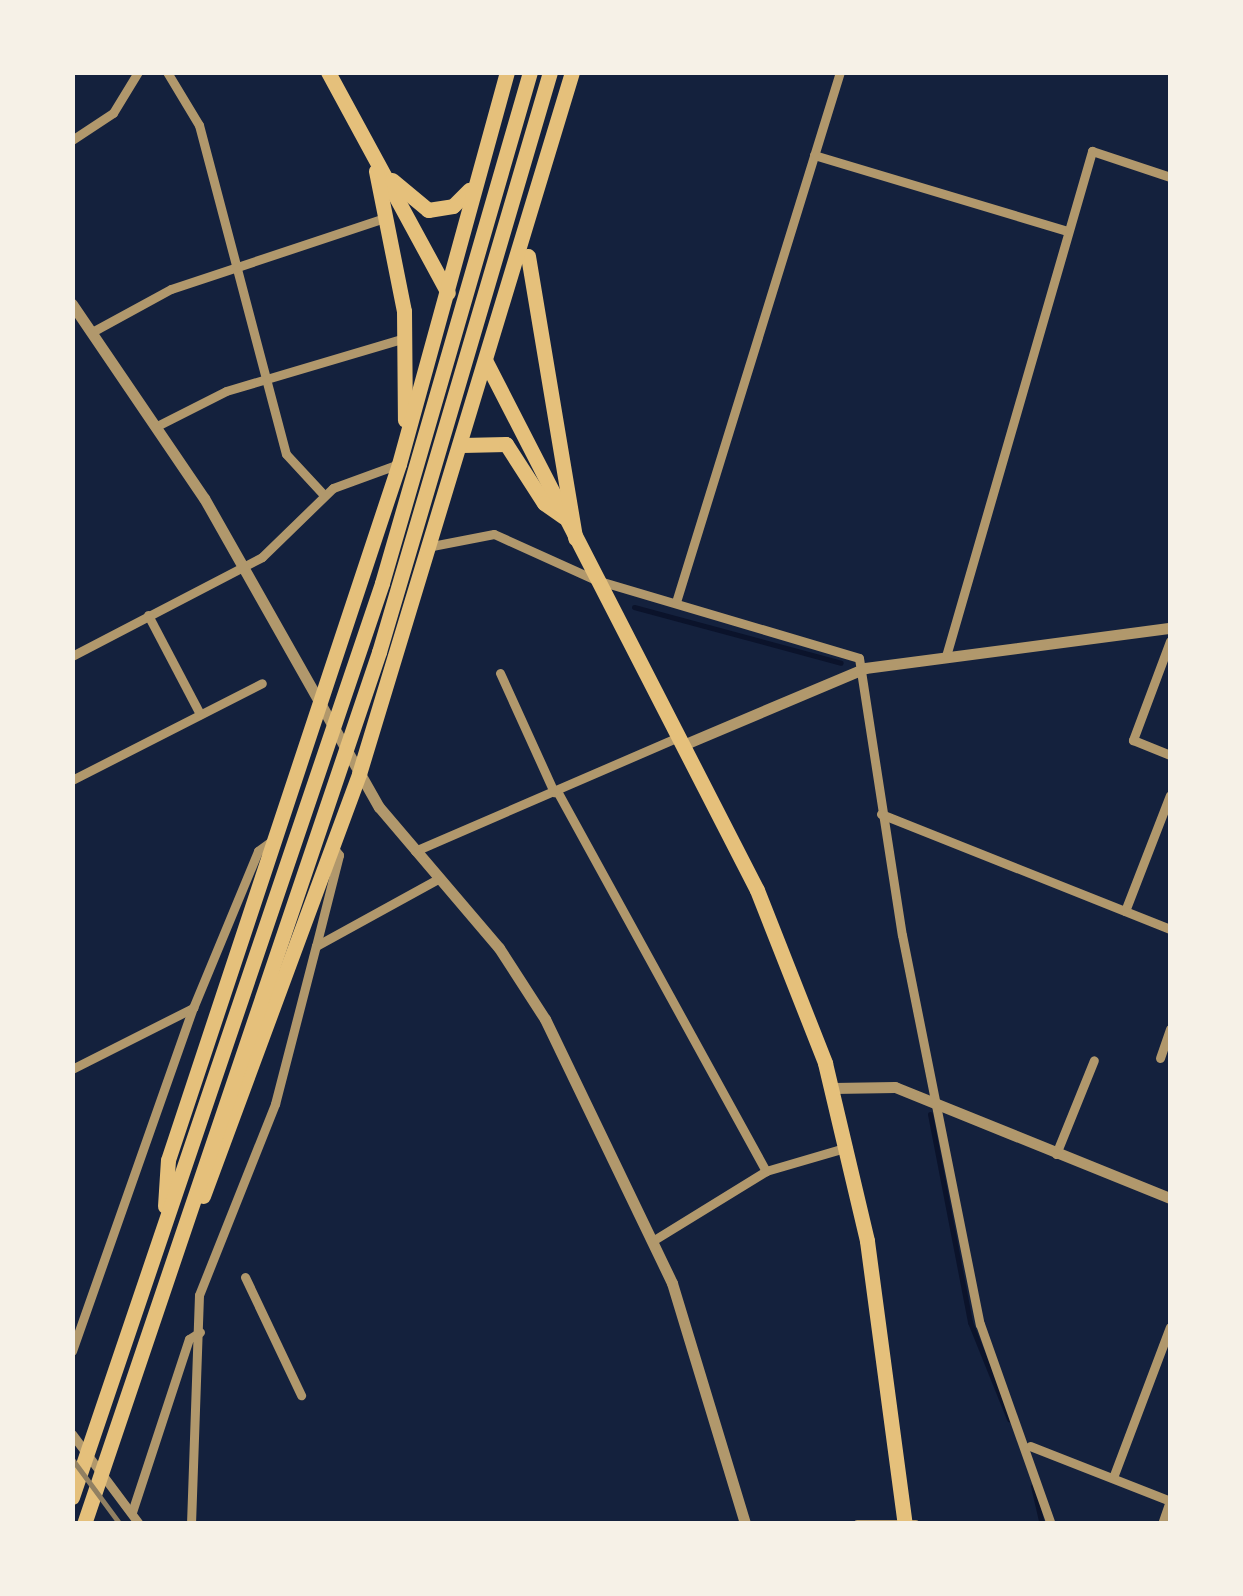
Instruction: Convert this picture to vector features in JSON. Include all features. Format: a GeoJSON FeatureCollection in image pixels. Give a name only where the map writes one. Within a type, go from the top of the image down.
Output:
{"type":"FeatureCollection","features":[{"type":"Feature","properties":{"kind":"main road"},"geometry":{"type":"LineString","coordinates":[[328,72],[486,362],[769,918],[834,1088],[848,1146],[908,1523]]}},
{"type":"Feature","properties":{"kind":"main road"},"geometry":{"type":"LineString","coordinates":[[166,1215],[168,1160],[399,464],[507,72]]}},
{"type":"Feature","properties":{"kind":"main road"},"geometry":{"type":"LineString","coordinates":[[72,1497],[382,583],[528,72]]}},
{"type":"Feature","properties":{"kind":"main road"},"geometry":{"type":"LineString","coordinates":[[84,1524],[188,1226],[419,526],[550,72]]}},
{"type":"Feature","properties":{"kind":"main road"},"geometry":{"type":"LineString","coordinates":[[188,1226],[220,1164],[359,774],[486,362],[528,242],[570,79]]}},
{"type":"Feature","properties":{"kind":"main road"},"geometry":{"type":"LineString","coordinates":[[376,162],[428,210],[459,203],[476,180]]}},
{"type":"Feature","properties":{"kind":"main road"},"geometry":{"type":"LineString","coordinates":[[376,162],[406,338],[404,447]]}},
{"type":"Feature","properties":{"kind":"main road"},"geometry":{"type":"LineString","coordinates":[[528,242],[575,538]]}},
{"type":"Feature","properties":{"kind":"main road"},"geometry":{"type":"LineString","coordinates":[[462,445],[506,444],[544,503],[564,517]]}},
{"type":"Feature","properties":{"kind":"street"},"geometry":{"type":"LineString","coordinates":[[72,140],[113,113],[138,72]]}},
{"type":"Feature","properties":{"kind":"street"},"geometry":{"type":"LineString","coordinates":[[167,72],[200,125],[292,468],[324,495]]}},
{"type":"Feature","properties":{"kind":"street"},"geometry":{"type":"LineString","coordinates":[[528,72],[570,79]]}},
{"type":"Feature","properties":{"kind":"street"},"geometry":{"type":"LineString","coordinates":[[676,602],[840,72]]}},
{"type":"Feature","properties":{"kind":"street"},"geometry":{"type":"LineString","coordinates":[[946,656],[1092,152],[1170,177]]}},
{"type":"Feature","properties":{"kind":"street"},"geometry":{"type":"LineString","coordinates":[[814,155],[1067,231]]}},
{"type":"Feature","properties":{"kind":"street"},"geometry":{"type":"LineString","coordinates":[[92,332],[171,289],[384,218]]}},
{"type":"Feature","properties":{"kind":"street"},"geometry":{"type":"LineString","coordinates":[[72,304],[158,426],[243,567],[359,774],[412,852],[499,948],[545,1018],[654,1240],[745,1524]]}},
{"type":"Feature","properties":{"kind":"street"},"geometry":{"type":"LineString","coordinates":[[158,426],[268,380],[406,338]]}},
{"type":"Feature","properties":{"kind":"street"},"geometry":{"type":"LineString","coordinates":[[72,656],[243,567],[324,495],[399,464]]}},
{"type":"Feature","properties":{"kind":"street"},"geometry":{"type":"LineString","coordinates":[[432,546],[494,534],[596,580],[853,652],[865,668],[881,814],[980,1324],[1030,1446],[1052,1524]]}},
{"type":"Feature","properties":{"kind":"street"},"geometry":{"type":"LineString","coordinates":[[148,614],[200,714]]}},
{"type":"Feature","properties":{"kind":"street"},"geometry":{"type":"LineString","coordinates":[[412,852],[865,668],[1170,628]]}},
{"type":"Feature","properties":{"kind":"street"},"geometry":{"type":"LineString","coordinates":[[1170,642],[1133,740],[1170,755]]}},
{"type":"Feature","properties":{"kind":"street"},"geometry":{"type":"LineString","coordinates":[[500,674],[555,791],[766,1171]]}},
{"type":"Feature","properties":{"kind":"street"},"geometry":{"type":"LineString","coordinates":[[73,778],[262,684]]}},
{"type":"Feature","properties":{"kind":"street"},"geometry":{"type":"LineString","coordinates":[[1126,911],[1170,795]]}},
{"type":"Feature","properties":{"kind":"street"},"geometry":{"type":"LineString","coordinates":[[881,814],[1170,929]]}},
{"type":"Feature","properties":{"kind":"street"},"geometry":{"type":"LineString","coordinates":[[72,1351],[192,1008],[258,850],[276,839]]}},
{"type":"Feature","properties":{"kind":"street"},"geometry":{"type":"LineString","coordinates":[[191,1524],[207,1267],[274,1104],[339,855],[333,846]]}},
{"type":"Feature","properties":{"kind":"street"},"geometry":{"type":"LineString","coordinates":[[316,946],[436,880]]}},
{"type":"Feature","properties":{"kind":"street"},"geometry":{"type":"LineString","coordinates":[[72,1070],[192,1008]]}},
{"type":"Feature","properties":{"kind":"street"},"geometry":{"type":"LineString","coordinates":[[1160,1058],[1170,1029]]}},
{"type":"Feature","properties":{"kind":"street"},"geometry":{"type":"LineString","coordinates":[[1056,1154],[1094,1060]]}},
{"type":"Feature","properties":{"kind":"street"},"geometry":{"type":"LineString","coordinates":[[834,1088],[870,1081],[1170,1198]]}},
{"type":"Feature","properties":{"kind":"street"},"geometry":{"type":"LineString","coordinates":[[654,1240],[766,1171],[848,1146]]}},
{"type":"Feature","properties":{"kind":"street"},"geometry":{"type":"LineString","coordinates":[[245,1277],[300,1395]]}},
{"type":"Feature","properties":{"kind":"street"},"geometry":{"type":"LineString","coordinates":[[1114,1474],[1170,1327]]}},
{"type":"Feature","properties":{"kind":"street"},"geometry":{"type":"LineString","coordinates":[[132,1512],[189,1339],[200,1332]]}},
{"type":"Feature","properties":{"kind":"street"},"geometry":{"type":"LineString","coordinates":[[72,1434],[139,1524]]}},
{"type":"Feature","properties":{"kind":"street"},"geometry":{"type":"LineString","coordinates":[[1030,1446],[1114,1474],[1170,1501],[1162,1524]]}},
{"type":"Feature","properties":{"kind":"street"},"geometry":{"type":"LineString","coordinates":[[858,1524],[908,1523]]}},
{"type":"Feature","properties":{"kind":"waterway"},"geometry":{"type":"LineString","coordinates":[[634,607],[841,663]]}},
{"type":"Feature","properties":{"kind":"waterway"},"geometry":{"type":"LineString","coordinates":[[930,1114],[970,1322],[1009,1419]]}},
{"type":"Feature","properties":{"kind":"waterway"},"geometry":{"type":"LineString","coordinates":[[1033,1486],[1042,1524]]}},
{"type":"Feature","properties":{"kind":"railway"},"geometry":{"type":"LineString","coordinates":[[72,1459],[120,1524]]}}]}
